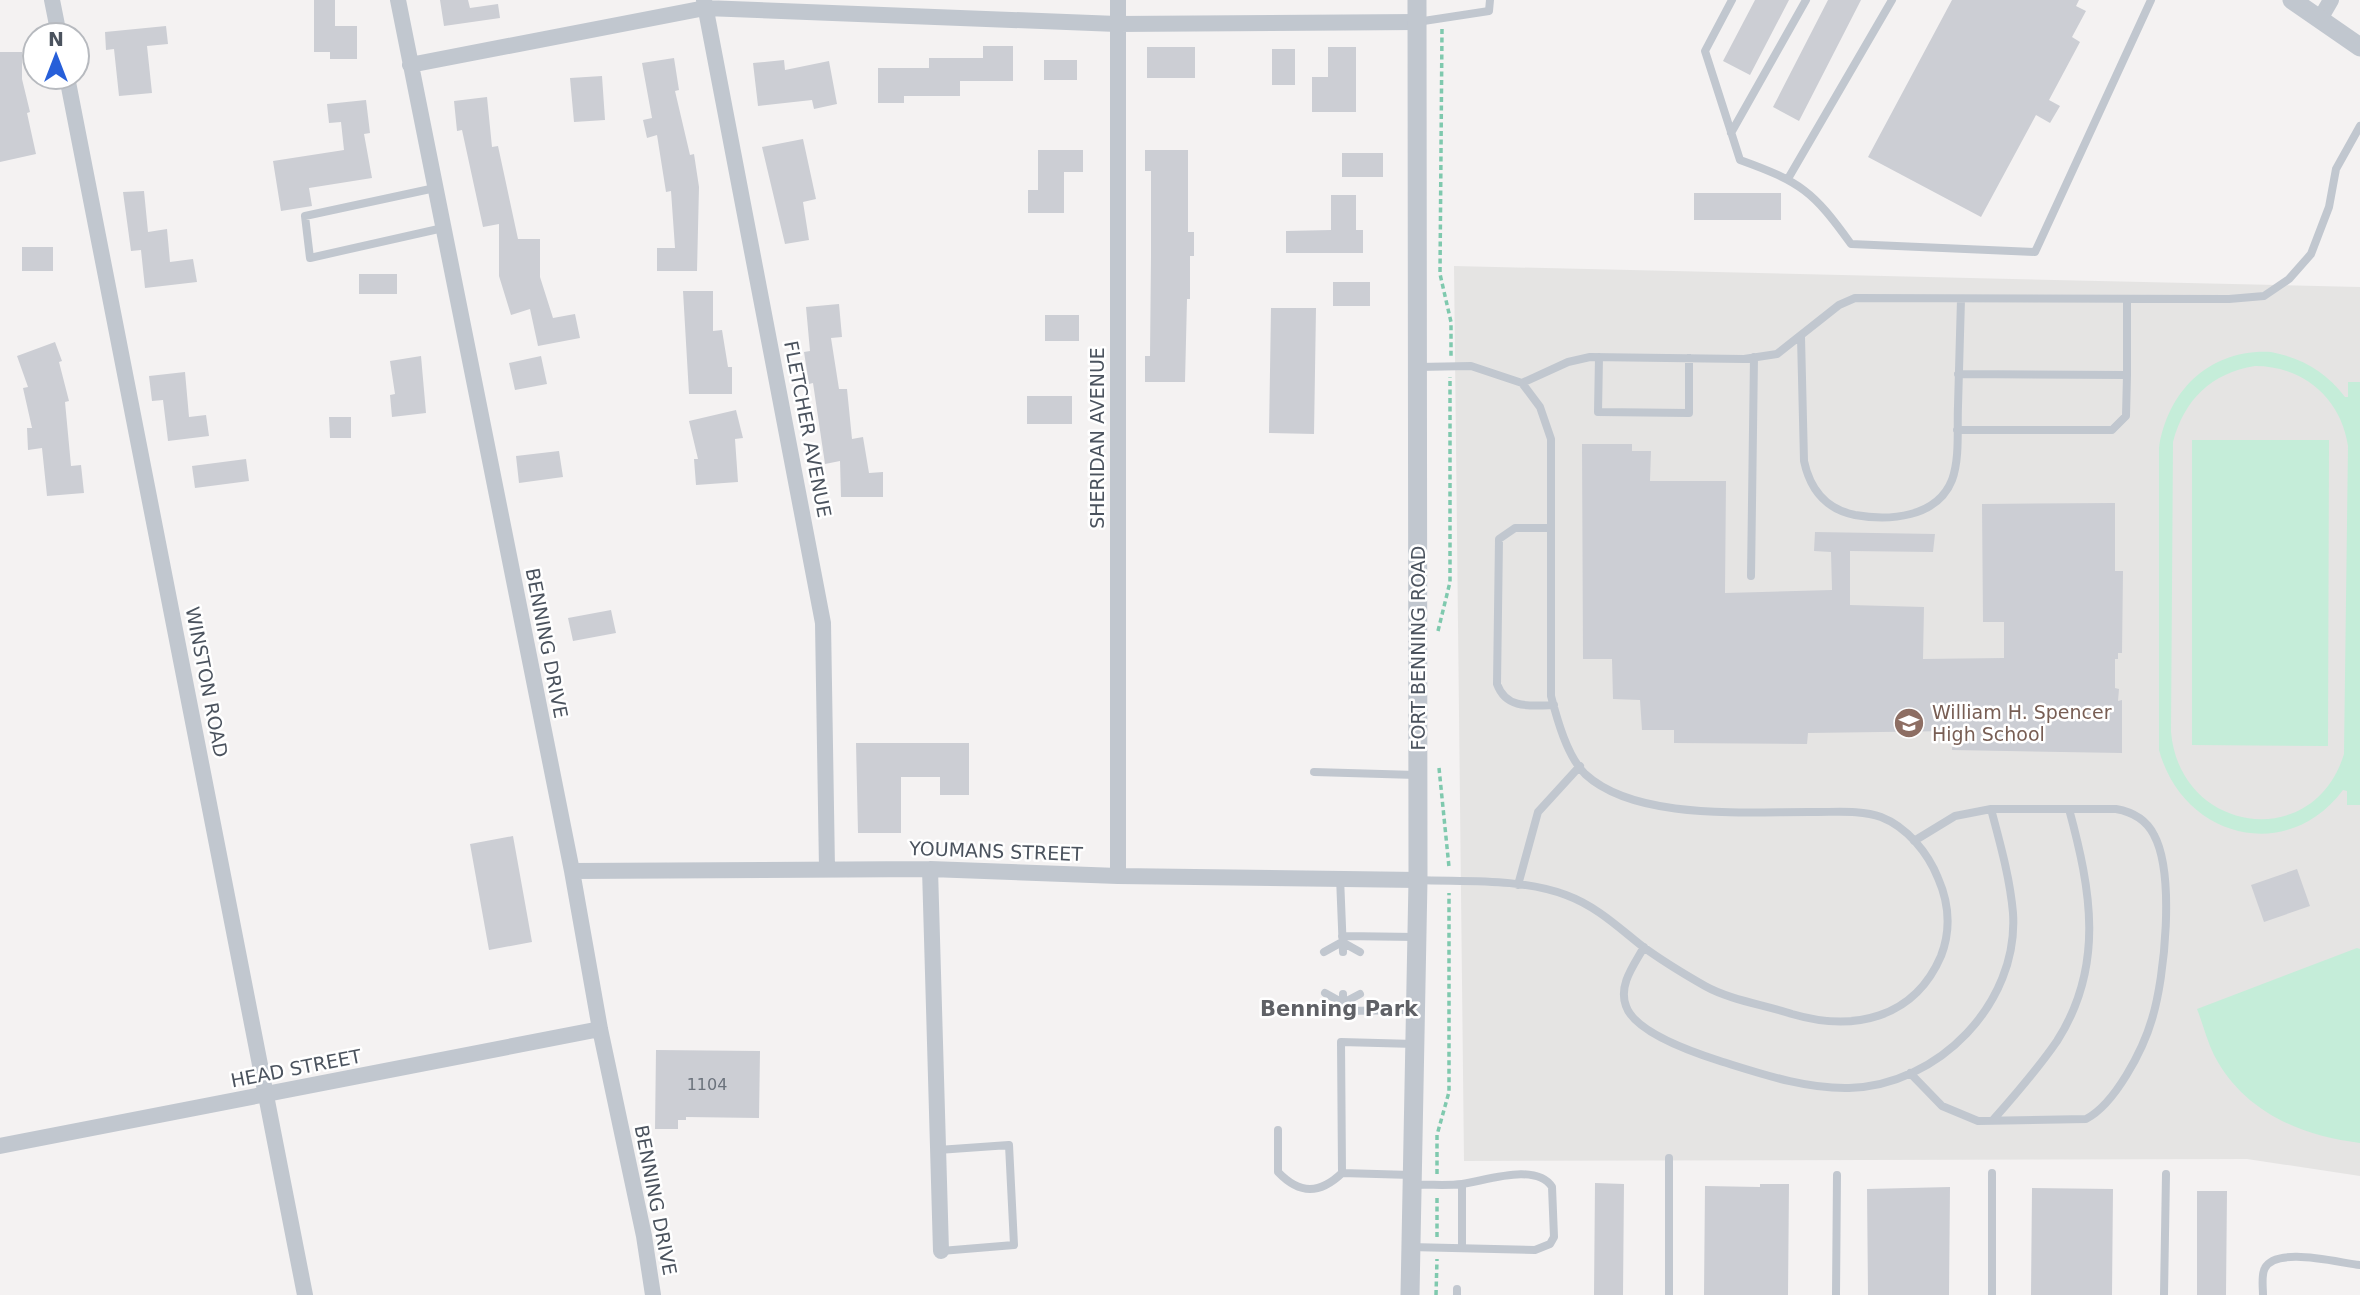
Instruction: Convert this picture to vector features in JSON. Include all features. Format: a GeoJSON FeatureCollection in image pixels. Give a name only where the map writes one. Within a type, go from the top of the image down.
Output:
{"type":"FeatureCollection","features":[{"type":"Feature","properties":{"kind":"street"},"geometry":{"type":"LineString","coordinates":[[52,0],[56,21]]}},
{"type":"Feature","properties":{"kind":"street","name":"BENNING DRIVE"},"geometry":{"type":"LineString","coordinates":[[398,0],[572,871],[600,1029],[644,1236],[653,1295]]}},
{"type":"Feature","properties":{"kind":"street","name":"SHERIDAN AVENUE"},"geometry":{"type":"LineString","coordinates":[[1118,0],[1118,876]]}},
{"type":"Feature","properties":{"kind":"street","name":"FORT BENNING ROAD"},"geometry":{"type":"LineString","coordinates":[[1410,1295],[1418,880],[1417,0]]}},
{"type":"Feature","properties":{"kind":"street"},"geometry":{"type":"LineString","coordinates":[[2292,0],[2360,47]]}},
{"type":"Feature","properties":{"kind":"street"},"geometry":{"type":"LineString","coordinates":[[2319,19],[2331,0]]}},
{"type":"Feature","properties":{"kind":"street"},"geometry":{"type":"LineString","coordinates":[[410,65],[704,4],[1117,24],[1417,22]]}},
{"type":"Feature","properties":{"kind":"street","name":"FLETCHER AVENUE"},"geometry":{"type":"LineString","coordinates":[[704,4],[823,623],[827,869]]}},
{"type":"Feature","properties":{"kind":"street","name":"WINSTON ROAD"},"geometry":{"type":"LineString","coordinates":[[70,91],[304,1295]]}},
{"type":"Feature","properties":{"kind":"street"},"geometry":{"type":"LineString","coordinates":[[930,869],[941,1251]]}},
{"type":"Feature","properties":{"kind":"street","name":"YOUMANS STREET"},"geometry":{"type":"LineString","coordinates":[[572,871],[930,869],[1118,876],[1418,880]]}},
{"type":"Feature","properties":{"kind":"street","name":"HEAD STREET"},"geometry":{"type":"LineString","coordinates":[[0,1146],[600,1029]]}},
{"type":"Feature","properties":{"kind":"lane"},"geometry":{"type":"LineString","coordinates":[[1417,22],[1489,11],[1490,0]]}},
{"type":"Feature","properties":{"kind":"lane"},"geometry":{"type":"LineString","coordinates":[[1732,0],[1705,51],[1740,160],[1789,177],[1824,205],[1851,244],[2035,252],[2151,0]]}},
{"type":"Feature","properties":{"kind":"lane"},"geometry":{"type":"LineString","coordinates":[[1731,133],[1806,0]]}},
{"type":"Feature","properties":{"kind":"lane"},"geometry":{"type":"LineString","coordinates":[[1789,177],[1892,0]]}},
{"type":"Feature","properties":{"kind":"lane"},"geometry":{"type":"LineString","coordinates":[[1522,383],[1568,362],[1599,357],[1754,357],[1777,354],[1839,305],[1855,299],[2264,296],[2289,279],[2311,254],[2329,207],[2336,169],[2360,126]]}},
{"type":"Feature","properties":{"kind":"lane"},"geometry":{"type":"LineString","coordinates":[[435,187],[305,216],[310,258],[443,228]]}},
{"type":"Feature","properties":{"kind":"lane"},"geometry":{"type":"LineString","coordinates":[[1801,337],[1804,461],[1807,478],[1817,495],[1845,513],[1861,516],[1906,516],[1927,509],[1941,497],[1951,481],[1957,429],[1961,299]]}},
{"type":"Feature","properties":{"kind":"lane"},"geometry":{"type":"LineString","coordinates":[[1957,429],[2112,429],[2126,416],[2127,299]]}},
{"type":"Feature","properties":{"kind":"lane"},"geometry":{"type":"LineString","coordinates":[[1599,357],[1598,412],[1689,414],[1689,358]]}},
{"type":"Feature","properties":{"kind":"lane"},"geometry":{"type":"LineString","coordinates":[[1751,576],[1754,357]]}},
{"type":"Feature","properties":{"kind":"lane"},"geometry":{"type":"LineString","coordinates":[[1416,367],[1471,366],[1522,383],[1540,407],[1551,439],[1553,705],[1559,728],[1584,773],[1615,792],[1671,810],[1842,812],[1880,817],[1913,841],[1930,859],[1945,894],[1949,927],[1941,955],[1928,979],[1909,1000],[1881,1017],[1849,1022],[1811,1019],[1707,988],[1644,947],[1606,916],[1566,895],[1518,884],[1418,880]]}},
{"type":"Feature","properties":{"kind":"lane"},"geometry":{"type":"LineString","coordinates":[[1958,374],[2127,375]]}},
{"type":"Feature","properties":{"kind":"lane"},"geometry":{"type":"LineString","coordinates":[[1551,528],[1515,528],[1499,539],[1496,684],[1502,697],[1512,703],[1553,705]]}},
{"type":"Feature","properties":{"kind":"lane"},"geometry":{"type":"LineString","coordinates":[[1518,884],[1538,812],[1580,766]]}},
{"type":"Feature","properties":{"kind":"lane"},"geometry":{"type":"LineString","coordinates":[[1314,772],[1418,775]]}},
{"type":"Feature","properties":{"kind":"lane"},"geometry":{"type":"LineString","coordinates":[[1910,1073],[1951,1111],[1978,1121],[2086,1119],[2100,1112],[2112,1098],[2152,1021],[2164,957],[2165,882],[2160,850],[2154,833],[2132,812],[2116,809],[1991,809],[1955,816],[1913,841]]}},
{"type":"Feature","properties":{"kind":"lane"},"geometry":{"type":"LineString","coordinates":[[1644,947],[1625,981],[1626,1007],[1636,1021],[1695,1053],[1812,1087],[1852,1088],[1896,1080],[1940,1058],[1975,1026],[1995,996],[2011,952],[2013,914],[1991,809]]}},
{"type":"Feature","properties":{"kind":"lane"},"geometry":{"type":"LineString","coordinates":[[1993,1120],[2057,1041],[2074,1010],[2085,974],[2091,930],[2087,889],[2069,809]]}},
{"type":"Feature","properties":{"kind":"lane"},"geometry":{"type":"LineString","coordinates":[[1340,877],[1343,952]]}},
{"type":"Feature","properties":{"kind":"lane"},"geometry":{"type":"LineString","coordinates":[[1324,952],[1342,939],[1417,937]]}},
{"type":"Feature","properties":{"kind":"lane"},"geometry":{"type":"LineString","coordinates":[[1342,939],[1360,952]]}},
{"type":"Feature","properties":{"kind":"lane"},"geometry":{"type":"LineString","coordinates":[[1325,993],[1343,999],[1360,994]]}},
{"type":"Feature","properties":{"kind":"lane"},"geometry":{"type":"LineString","coordinates":[[1343,999],[1343,1011],[1416,1010]]}},
{"type":"Feature","properties":{"kind":"lane"},"geometry":{"type":"LineString","coordinates":[[1278,1130],[1278,1172],[1294,1186],[1314,1191],[1328,1186],[1342,1173],[1342,1042],[1415,1044]]}},
{"type":"Feature","properties":{"kind":"lane"},"geometry":{"type":"LineString","coordinates":[[938,1150],[1009,1145],[1014,1245],[941,1251]]}},
{"type":"Feature","properties":{"kind":"lane"},"geometry":{"type":"LineString","coordinates":[[1669,1158],[1669,1295]]}},
{"type":"Feature","properties":{"kind":"lane"},"geometry":{"type":"LineString","coordinates":[[1342,1173],[1437,1184],[1462,1184],[1506,1175],[1544,1179],[1552,1187],[1553,1237],[1542,1249],[1410,1247]]}},
{"type":"Feature","properties":{"kind":"lane"},"geometry":{"type":"LineString","coordinates":[[1992,1173],[1992,1295]]}},
{"type":"Feature","properties":{"kind":"lane"},"geometry":{"type":"LineString","coordinates":[[2164,1295],[2166,1174]]}},
{"type":"Feature","properties":{"kind":"lane"},"geometry":{"type":"LineString","coordinates":[[1836,1295],[1837,1175]]}},
{"type":"Feature","properties":{"kind":"lane"},"geometry":{"type":"LineString","coordinates":[[1462,1184],[1462,1248]]}},
{"type":"Feature","properties":{"kind":"lane"},"geometry":{"type":"LineString","coordinates":[[2263,1295],[2264,1269],[2273,1258],[2286,1256],[2360,1265]]}},
{"type":"Feature","properties":{"kind":"path"},"geometry":{"type":"LineString","coordinates":[[1438,636],[1450,582],[1451,322],[1440,274],[1442,18]]}},
{"type":"Feature","properties":{"kind":"path"},"geometry":{"type":"LineString","coordinates":[[1436,1295],[1437,1135],[1449,1092],[1450,881],[1448,835],[1440,801],[1438,759]]}},
{"type":"Feature","properties":{"kind":"shaded area","name":"William H. Spencer High School"},"geometry":{"type":"Polygon","coordinates":[[[1454,266],[2360,287],[2360,1176],[2247,1159],[1464,1161],[1454,266]]]}},
{"type":"Feature","properties":{"kind":"green space"},"geometry":{"type":"Polygon","coordinates":[[[2271,352],[2303,362],[2330,380],[2345,397],[2348,397],[2348,382],[2360,382],[2360,805],[2347,805],[2347,791],[2343,790],[2320,813],[2294,828],[2266,834],[2239,831],[2213,821],[2190,804],[2172,780],[2159,750],[2159,448],[2164,427],[2182,391],[2211,366],[2249,353],[2271,352]],[[2255,366],[2239,370],[2213,382],[2192,401],[2184,413],[2173,442],[2171,732],[2180,766],[2198,792],[2222,810],[2250,818],[2278,817],[2306,807],[2328,786],[2344,754],[2348,446],[2337,413],[2317,388],[2289,372],[2255,366]]]}},
{"type":"Feature","properties":{"kind":"green space"},"geometry":{"type":"Polygon","coordinates":[[[2192,440],[2329,440],[2328,746],[2192,745],[2192,440]]]}},
{"type":"Feature","properties":{"kind":"green space"},"geometry":{"type":"Polygon","coordinates":[[[2360,949],[2360,1143],[2338,1140],[2295,1127],[2257,1106],[2226,1075],[2214,1055],[2197,1009],[2360,949]]]}},
{"type":"Feature","properties":{"kind":"building"},"geometry":{"type":"Polygon","coordinates":[[[314,0],[335,0],[335,26],[357,26],[357,59],[330,59],[330,52],[314,52],[314,0]]]}},
{"type":"Feature","properties":{"kind":"building"},"geometry":{"type":"Polygon","coordinates":[[[440,0],[468,0],[470,8],[498,4],[500,18],[444,26],[440,0]]]}},
{"type":"Feature","properties":{"kind":"building"},"geometry":{"type":"Polygon","coordinates":[[[1755,0],[1789,0],[1750,75],[1723,61],[1755,0]]]}},
{"type":"Feature","properties":{"kind":"building"},"geometry":{"type":"Polygon","coordinates":[[[1828,0],[1861,0],[1799,121],[1773,107],[1828,0]]]}},
{"type":"Feature","properties":{"kind":"building"},"geometry":{"type":"Polygon","coordinates":[[[1952,0],[2079,0],[2076,6],[2086,11],[2072,37],[2080,42],[2049,100],[2060,106],[2050,123],[2036,115],[1981,217],[1868,157],[1952,0]]]}},
{"type":"Feature","properties":{"kind":"building"},"geometry":{"type":"Polygon","coordinates":[[[166,26],[168,44],[147,46],[152,93],[119,96],[114,49],[106,50],[105,32],[166,26]]]}},
{"type":"Feature","properties":{"kind":"building"},"geometry":{"type":"Polygon","coordinates":[[[983,46],[1013,46],[1013,81],[960,81],[960,96],[904,96],[904,103],[878,103],[878,68],[929,68],[929,58],[983,58],[983,46]]]}},
{"type":"Feature","properties":{"kind":"building"},"geometry":{"type":"Polygon","coordinates":[[[1147,47],[1195,47],[1195,78],[1147,78],[1147,47]]]}},
{"type":"Feature","properties":{"kind":"building"},"geometry":{"type":"Polygon","coordinates":[[[1328,47],[1356,47],[1356,112],[1312,112],[1312,77],[1328,77],[1328,47]]]}},
{"type":"Feature","properties":{"kind":"building"},"geometry":{"type":"Polygon","coordinates":[[[1272,49],[1295,49],[1295,85],[1272,85],[1272,49]]]}},
{"type":"Feature","properties":{"kind":"building"},"geometry":{"type":"Polygon","coordinates":[[[0,52],[21,52],[21,91],[25,91],[30,112],[27,113],[36,154],[0,162],[0,52]]]}},
{"type":"Feature","properties":{"kind":"building"},"geometry":{"type":"Polygon","coordinates":[[[674,58],[679,90],[675,91],[690,155],[694,154],[699,187],[697,271],[657,271],[657,248],[675,248],[671,191],[666,192],[657,135],[647,138],[643,120],[652,118],[642,63],[674,58]]]}},
{"type":"Feature","properties":{"kind":"building"},"geometry":{"type":"Polygon","coordinates":[[[784,60],[785,70],[829,61],[837,104],[814,109],[812,100],[758,106],[753,63],[784,60]]]}},
{"type":"Feature","properties":{"kind":"building"},"geometry":{"type":"Polygon","coordinates":[[[1044,60],[1077,60],[1077,80],[1044,80],[1044,60]]]}},
{"type":"Feature","properties":{"kind":"building"},"geometry":{"type":"Polygon","coordinates":[[[602,76],[605,120],[574,122],[570,78],[602,76]]]}},
{"type":"Feature","properties":{"kind":"building"},"geometry":{"type":"Polygon","coordinates":[[[487,97],[492,147],[498,146],[518,239],[540,239],[540,277],[553,318],[575,314],[580,338],[538,346],[530,309],[511,315],[499,276],[499,224],[483,227],[462,130],[457,131],[454,101],[487,97]]]}},
{"type":"Feature","properties":{"kind":"building"},"geometry":{"type":"Polygon","coordinates":[[[366,100],[370,133],[364,134],[372,178],[309,188],[312,206],[281,211],[273,161],[344,150],[341,122],[329,123],[327,104],[366,100]]]}},
{"type":"Feature","properties":{"kind":"building"},"geometry":{"type":"Polygon","coordinates":[[[803,139],[816,199],[803,202],[809,240],[785,244],[762,147],[803,139]]]}},
{"type":"Feature","properties":{"kind":"building"},"geometry":{"type":"Polygon","coordinates":[[[1038,150],[1083,150],[1083,172],[1064,172],[1064,213],[1028,213],[1028,190],[1038,190],[1038,150]]]}},
{"type":"Feature","properties":{"kind":"building"},"geometry":{"type":"Polygon","coordinates":[[[1145,150],[1188,150],[1188,232],[1194,232],[1194,256],[1190,256],[1185,382],[1145,382],[1145,356],[1150,356],[1151,171],[1145,171],[1145,150]]]}},
{"type":"Feature","properties":{"kind":"building"},"geometry":{"type":"Polygon","coordinates":[[[1342,153],[1383,153],[1383,177],[1342,177],[1342,153]]]}},
{"type":"Feature","properties":{"kind":"building"},"geometry":{"type":"Polygon","coordinates":[[[144,191],[148,232],[167,229],[170,262],[193,259],[197,282],[145,288],[141,250],[131,251],[123,192],[144,191]]]}},
{"type":"Feature","properties":{"kind":"building"},"geometry":{"type":"Polygon","coordinates":[[[1694,193],[1781,193],[1781,220],[1694,220],[1694,193]]]}},
{"type":"Feature","properties":{"kind":"building"},"geometry":{"type":"Polygon","coordinates":[[[1331,195],[1356,195],[1356,230],[1363,230],[1363,253],[1286,253],[1286,231],[1331,230],[1331,195]]]}},
{"type":"Feature","properties":{"kind":"building"},"geometry":{"type":"Polygon","coordinates":[[[22,247],[53,247],[53,271],[22,271],[22,247]]]}},
{"type":"Feature","properties":{"kind":"building"},"geometry":{"type":"Polygon","coordinates":[[[359,274],[397,274],[397,294],[359,294],[359,274]]]}},
{"type":"Feature","properties":{"kind":"building"},"geometry":{"type":"Polygon","coordinates":[[[1333,282],[1370,282],[1370,306],[1333,306],[1333,282]]]}},
{"type":"Feature","properties":{"kind":"building"},"geometry":{"type":"Polygon","coordinates":[[[683,291],[713,291],[713,331],[722,330],[728,367],[732,367],[732,394],[689,394],[683,291]]]}},
{"type":"Feature","properties":{"kind":"building"},"geometry":{"type":"Polygon","coordinates":[[[839,304],[842,337],[831,338],[839,389],[847,389],[852,439],[863,437],[869,473],[883,472],[883,497],[841,497],[840,461],[825,464],[813,383],[809,384],[804,352],[810,351],[806,307],[839,304]]]}},
{"type":"Feature","properties":{"kind":"building"},"geometry":{"type":"Polygon","coordinates":[[[1271,308],[1316,308],[1314,434],[1269,433],[1271,308]]]}},
{"type":"Feature","properties":{"kind":"building"},"geometry":{"type":"Polygon","coordinates":[[[1045,315],[1079,315],[1079,341],[1045,341],[1045,315]]]}},
{"type":"Feature","properties":{"kind":"building"},"geometry":{"type":"Polygon","coordinates":[[[55,342],[62,361],[59,362],[69,401],[65,402],[71,466],[81,465],[84,493],[47,496],[42,448],[28,450],[27,428],[32,428],[23,388],[28,387],[17,356],[55,342]]]}},
{"type":"Feature","properties":{"kind":"building"},"geometry":{"type":"Polygon","coordinates":[[[421,356],[426,413],[392,417],[390,395],[395,394],[390,361],[421,356]]]}},
{"type":"Feature","properties":{"kind":"building"},"geometry":{"type":"Polygon","coordinates":[[[541,356],[547,384],[515,390],[509,363],[541,356]]]}},
{"type":"Feature","properties":{"kind":"building"},"geometry":{"type":"Polygon","coordinates":[[[185,372],[189,417],[206,415],[209,436],[168,441],[163,400],[152,401],[149,376],[185,372]]]}},
{"type":"Feature","properties":{"kind":"building"},"geometry":{"type":"Polygon","coordinates":[[[1027,396],[1072,396],[1072,424],[1027,424],[1027,396]]]}},
{"type":"Feature","properties":{"kind":"building"},"geometry":{"type":"Polygon","coordinates":[[[736,410],[743,438],[735,439],[738,482],[696,485],[694,459],[698,459],[689,421],[736,410]]]}},
{"type":"Feature","properties":{"kind":"building"},"geometry":{"type":"Polygon","coordinates":[[[329,417],[351,417],[351,438],[330,438],[329,417]]]}},
{"type":"Feature","properties":{"kind":"building"},"geometry":{"type":"Polygon","coordinates":[[[1582,444],[1632,444],[1632,451],[1651,451],[1650,481],[1726,481],[1725,593],[1832,590],[1831,552],[1814,551],[1815,532],[1935,534],[1933,552],[1850,551],[1850,605],[1924,607],[1923,659],[2004,658],[2004,622],[1983,622],[1982,504],[2115,503],[2115,571],[2123,571],[2122,653],[2118,653],[2118,659],[2115,659],[2115,688],[2119,689],[2118,701],[2122,700],[2122,753],[1952,750],[1953,731],[1808,733],[1807,744],[1674,743],[1674,730],[1642,730],[1640,700],[1613,699],[1612,659],[1583,659],[1582,444]]]}},
{"type":"Feature","properties":{"kind":"building"},"geometry":{"type":"Polygon","coordinates":[[[559,451],[563,477],[519,483],[516,456],[559,451]]]}},
{"type":"Feature","properties":{"kind":"building"},"geometry":{"type":"Polygon","coordinates":[[[246,459],[249,481],[195,488],[192,466],[246,459]]]}},
{"type":"Feature","properties":{"kind":"building"},"geometry":{"type":"Polygon","coordinates":[[[611,610],[616,633],[573,641],[568,618],[611,610]]]}},
{"type":"Feature","properties":{"kind":"building"},"geometry":{"type":"Polygon","coordinates":[[[856,743],[969,743],[969,795],[940,795],[940,777],[901,777],[901,833],[858,833],[856,743]]]}},
{"type":"Feature","properties":{"kind":"building"},"geometry":{"type":"Polygon","coordinates":[[[513,836],[532,942],[489,950],[470,844],[513,836]]]}},
{"type":"Feature","properties":{"kind":"building"},"geometry":{"type":"Polygon","coordinates":[[[2297,869],[2310,906],[2264,922],[2251,885],[2297,869]]]}},
{"type":"Feature","properties":{"kind":"building"},"geometry":{"type":"Polygon","coordinates":[[[656,1050],[760,1051],[759,1118],[686,1117],[686,1120],[678,1120],[678,1129],[655,1129],[656,1050]]]}},
{"type":"Feature","properties":{"kind":"building"},"geometry":{"type":"Polygon","coordinates":[[[1595,1183],[1624,1184],[1623,1295],[1594,1295],[1595,1183]]]}},
{"type":"Feature","properties":{"kind":"building"},"geometry":{"type":"Polygon","coordinates":[[[1760,1184],[1789,1184],[1788,1295],[1704,1295],[1705,1186],[1760,1187],[1760,1184]]]}},
{"type":"Feature","properties":{"kind":"building"},"geometry":{"type":"Polygon","coordinates":[[[1950,1187],[1949,1295],[1868,1295],[1867,1189],[1950,1187]]]}},
{"type":"Feature","properties":{"kind":"building"},"geometry":{"type":"Polygon","coordinates":[[[2032,1188],[2113,1189],[2112,1295],[2031,1295],[2032,1188]]]}},
{"type":"Feature","properties":{"kind":"building"},"geometry":{"type":"Polygon","coordinates":[[[2197,1191],[2227,1191],[2226,1295],[2197,1295],[2197,1191]]]}},
{"type":"Feature","properties":{"kind":"place","name":"William H. Spencer High School"},"geometry":{"type":"Point","coordinates":[1909,723]}},
{"type":"Feature","properties":{"kind":"district","name":"Benning Park"},"geometry":{"type":"Point","coordinates":[1339,1009]}}]}
